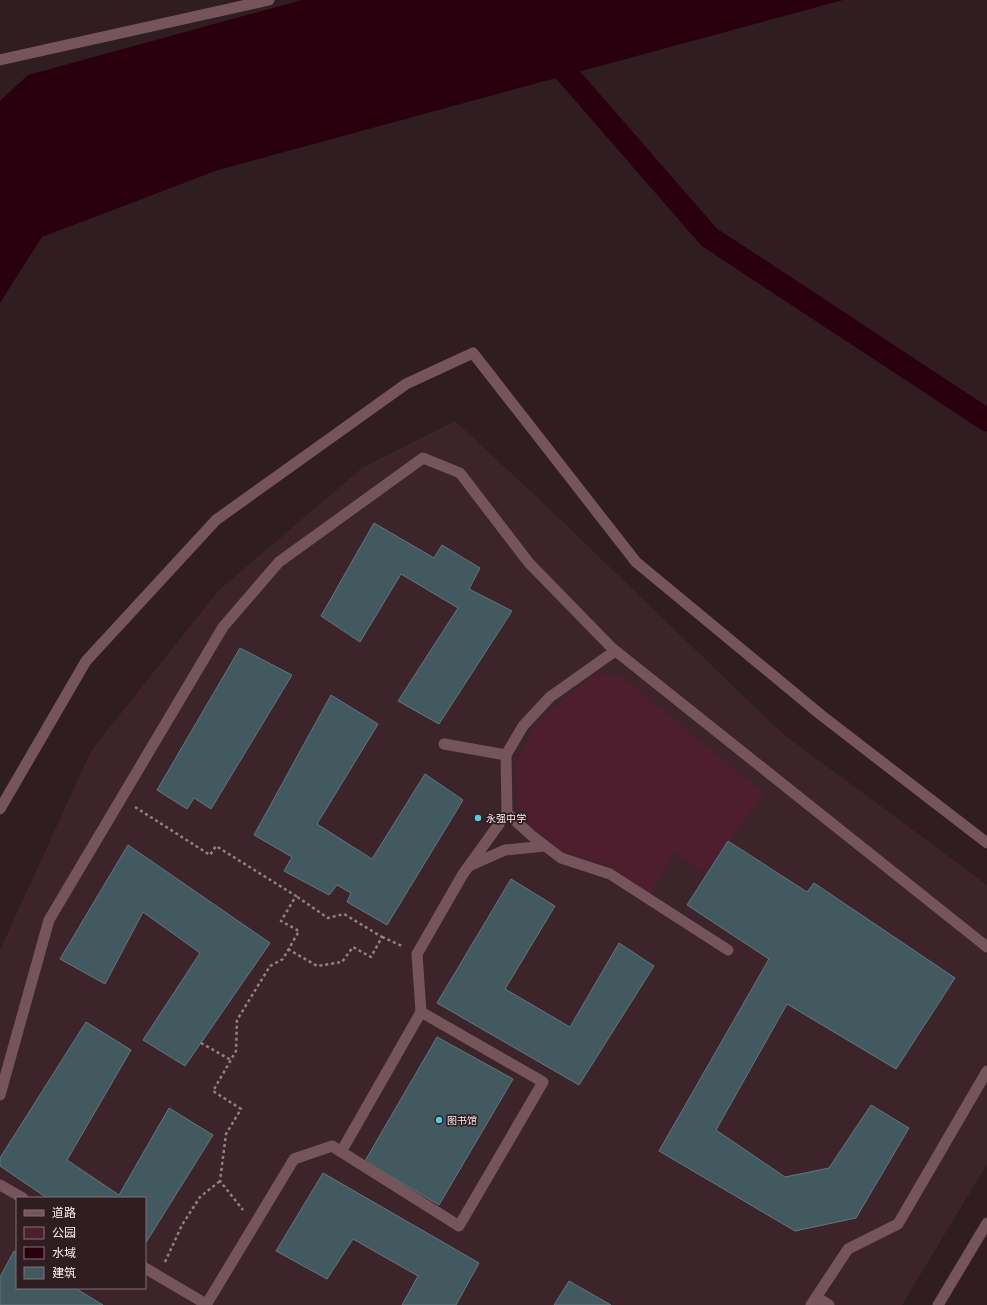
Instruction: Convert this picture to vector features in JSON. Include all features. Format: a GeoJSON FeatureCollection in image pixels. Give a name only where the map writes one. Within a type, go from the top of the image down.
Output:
{"type":"FeatureCollection","features":[{"type":"Feature","properties":{"kind":"street"},"geometry":{"type":"LineString","coordinates":[[0,60],[269,0]]}},
{"type":"Feature","properties":{"kind":"street"},"geometry":{"type":"LineString","coordinates":[[0,809],[86,661],[216,520],[406,384],[473,353],[636,562],[821,715],[987,843]]}},
{"type":"Feature","properties":{"kind":"street"},"geometry":{"type":"LineString","coordinates":[[0,1095],[49,920],[223,627],[279,562],[423,458],[460,473],[529,564],[615,651],[987,947]]}},
{"type":"Feature","properties":{"kind":"street"},"geometry":{"type":"LineString","coordinates":[[341,1152],[421,1012],[416,954],[468,867],[507,813],[506,755],[523,726],[550,697],[615,651]]}},
{"type":"Feature","properties":{"kind":"street"},"geometry":{"type":"LineString","coordinates":[[444,744],[506,755]]}},
{"type":"Feature","properties":{"kind":"street"},"geometry":{"type":"LineString","coordinates":[[507,813],[530,835],[561,858],[610,874],[728,950]]}},
{"type":"Feature","properties":{"kind":"street"},"geometry":{"type":"LineString","coordinates":[[468,867],[505,850],[545,846]]}},
{"type":"Feature","properties":{"kind":"street"},"geometry":{"type":"LineString","coordinates":[[146,1269],[206,1304],[294,1159],[332,1146],[460,1226],[544,1082],[421,1012]]}},
{"type":"Feature","properties":{"kind":"street"},"geometry":{"type":"LineString","coordinates":[[830,1305],[814,1301],[848,1249],[898,1224],[987,1071]]}},
{"type":"Feature","properties":{"kind":"street"},"geometry":{"type":"LineString","coordinates":[[0,1184],[21,1197]]}},
{"type":"Feature","properties":{"kind":"street"},"geometry":{"type":"LineString","coordinates":[[938,1305],[987,1223]]}},
{"type":"Feature","properties":{"kind":"path"},"geometry":{"type":"LineString","coordinates":[[122,798],[210,855],[216,846],[296,896],[328,918],[344,914],[382,937],[416,954]]}},
{"type":"Feature","properties":{"kind":"path"},"geometry":{"type":"LineString","coordinates":[[159,1276],[182,1225],[196,1203],[200,1197],[220,1181],[226,1134],[241,1109],[213,1091],[236,1051],[237,1020],[270,966],[283,959],[299,931],[282,921],[296,896]]}},
{"type":"Feature","properties":{"kind":"path"},"geometry":{"type":"LineString","coordinates":[[288,949],[317,966],[342,962],[352,947],[371,957],[382,937]]}},
{"type":"Feature","properties":{"kind":"path"},"geometry":{"type":"LineString","coordinates":[[201,1043],[231,1060]]}},
{"type":"Feature","properties":{"kind":"path"},"geometry":{"type":"LineString","coordinates":[[220,1181],[255,1224]]}},
{"type":"Feature","properties":{"kind":"shaded area","name":"永强中学"},"geometry":{"type":"Polygon","coordinates":[[[455,421],[537,497],[782,733],[987,885],[987,1164],[902,1305],[0,1305],[0,950],[91,751],[218,591],[362,468],[455,421]]]}},
{"type":"Feature","properties":{"kind":"green space"},"geometry":{"type":"Polygon","coordinates":[[[596,674],[620,676],[764,794],[704,873],[674,852],[650,894],[614,868],[562,850],[533,831],[517,804],[517,760],[540,719],[596,674]]]}},
{"type":"Feature","properties":{"kind":"water"},"geometry":{"type":"Polygon","coordinates":[[[302,0],[843,0],[218,170],[42,237],[0,303],[0,101],[28,75],[302,0]]]}},
{"type":"Feature","properties":{"kind":"building"},"geometry":{"type":"Polygon","coordinates":[[[374,523],[434,558],[442,545],[480,568],[469,589],[512,611],[439,724],[398,701],[458,608],[401,574],[360,642],[321,616],[374,523]]]}},
{"type":"Feature","properties":{"kind":"building"},"geometry":{"type":"Polygon","coordinates":[[[240,648],[292,675],[211,809],[194,798],[187,809],[157,790],[240,648]]]}},
{"type":"Feature","properties":{"kind":"building"},"geometry":{"type":"Polygon","coordinates":[[[331,695],[378,724],[317,824],[372,859],[425,774],[463,800],[387,925],[347,902],[351,893],[337,885],[329,895],[284,871],[292,857],[254,835],[331,695]]]}},
{"type":"Feature","properties":{"kind":"building"},"geometry":{"type":"Polygon","coordinates":[[[728,841],[807,892],[814,883],[955,978],[896,1069],[787,1004],[716,1130],[785,1177],[829,1168],[871,1105],[909,1128],[856,1218],[795,1231],[659,1151],[769,959],[687,905],[728,841]]]}},
{"type":"Feature","properties":{"kind":"building"},"geometry":{"type":"Polygon","coordinates":[[[128,845],[270,943],[185,1066],[143,1040],[200,953],[143,912],[105,984],[60,959],[128,845]]]}},
{"type":"Feature","properties":{"kind":"building"},"geometry":{"type":"Polygon","coordinates":[[[511,879],[555,906],[505,989],[570,1027],[619,943],[654,966],[579,1085],[437,1003],[511,879]]]}},
{"type":"Feature","properties":{"kind":"building"},"geometry":{"type":"Polygon","coordinates":[[[86,1022],[131,1050],[67,1160],[119,1195],[169,1108],[213,1135],[146,1242],[146,1197],[46,1197],[0,1166],[0,1158],[86,1022]]]}},
{"type":"Feature","properties":{"kind":"building","name":"图书馆"},"geometry":{"type":"Polygon","coordinates":[[[437,1037],[513,1079],[439,1205],[365,1161],[437,1037]]]}},
{"type":"Feature","properties":{"kind":"building"},"geometry":{"type":"Polygon","coordinates":[[[323,1173],[479,1263],[456,1305],[402,1305],[418,1276],[353,1239],[327,1279],[276,1251],[323,1173]]]}},
{"type":"Feature","properties":{"kind":"building"},"geometry":{"type":"Polygon","coordinates":[[[14,1251],[16,1252],[16,1289],[77,1289],[103,1305],[0,1305],[0,1277],[14,1251]]]}},
{"type":"Feature","properties":{"kind":"building"},"geometry":{"type":"Polygon","coordinates":[[[569,1281],[611,1305],[554,1305],[569,1281]]]}},
{"type":"Feature","properties":{"kind":"waterway"},"geometry":{"type":"LineString","coordinates":[[548,52],[709,237],[987,420]]}},
{"type":"Feature","properties":{"kind":"place","name":"永强中学"},"geometry":{"type":"Point","coordinates":[478,818]}},
{"type":"Feature","properties":{"kind":"place","name":"图书馆"},"geometry":{"type":"Point","coordinates":[439,1120]}}]}
